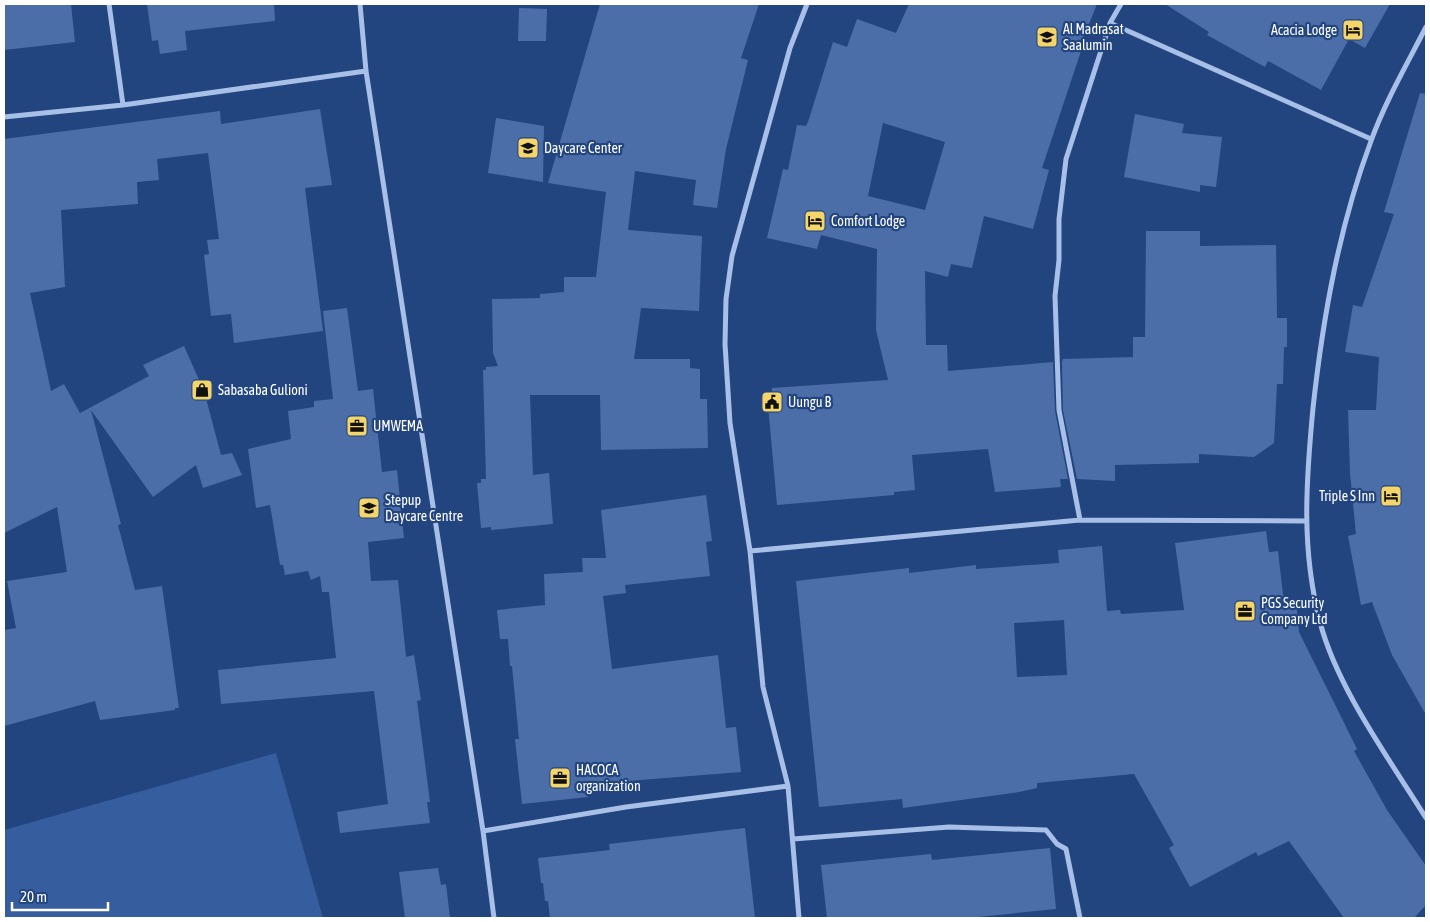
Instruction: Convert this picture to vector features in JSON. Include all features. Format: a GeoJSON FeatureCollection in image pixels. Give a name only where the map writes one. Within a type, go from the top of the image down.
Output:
{"type":"FeatureCollection","features":[{"type":"Feature","properties":{"kind":"street"},"geometry":{"type":"LineString","coordinates":[[109,4],[123,105]]}},
{"type":"Feature","properties":{"kind":"street"},"geometry":{"type":"LineString","coordinates":[[360,4],[366,71],[483,831],[494,918]]}},
{"type":"Feature","properties":{"kind":"street"},"geometry":{"type":"LineString","coordinates":[[799,918],[788,786],[763,687],[750,551],[730,423],[725,344],[726,298],[732,256],[743,209],[790,48],[807,4]]}},
{"type":"Feature","properties":{"kind":"street"},"geometry":{"type":"LineString","coordinates":[[1080,520],[1059,410],[1055,296],[1059,260],[1059,219],[1066,158],[1110,23],[1121,4]]}},
{"type":"Feature","properties":{"kind":"street"},"geometry":{"type":"LineString","coordinates":[[1110,23],[1371,139]]}},
{"type":"Feature","properties":{"kind":"street"},"geometry":{"type":"LineString","coordinates":[[1426,27],[1371,139],[1344,220],[1320,344],[1308,462],[1305,521],[1311,581],[1320,623],[1331,654],[1355,702],[1426,818]]}},
{"type":"Feature","properties":{"kind":"street"},"geometry":{"type":"LineString","coordinates":[[4,117],[123,105],[366,71]]}},
{"type":"Feature","properties":{"kind":"street"},"geometry":{"type":"LineString","coordinates":[[750,551],[1080,520],[1305,521]]}},
{"type":"Feature","properties":{"kind":"street"},"geometry":{"type":"LineString","coordinates":[[483,831],[626,807],[788,786]]}},
{"type":"Feature","properties":{"kind":"street"},"geometry":{"type":"LineString","coordinates":[[793,839],[948,827],[1046,830],[1057,844],[1066,849],[1080,918]]}},
{"type":"Feature","properties":{"kind":"shaded area"},"geometry":{"type":"Polygon","coordinates":[[[276,753],[323,918],[4,918],[4,830],[276,753]]]}},
{"type":"Feature","properties":{"kind":"building"},"geometry":{"type":"Polygon","coordinates":[[[4,4],[71,4],[75,42],[4,50],[4,4]]]}},
{"type":"Feature","properties":{"kind":"building"},"geometry":{"type":"Polygon","coordinates":[[[147,4],[274,4],[275,21],[185,31],[187,50],[160,54],[158,40],[152,41],[147,4]]]}},
{"type":"Feature","properties":{"kind":"building"},"geometry":{"type":"Polygon","coordinates":[[[600,4],[759,4],[741,58],[748,60],[726,149],[717,208],[693,205],[696,180],[635,171],[628,230],[702,236],[699,311],[641,308],[634,359],[690,359],[690,368],[700,369],[700,399],[707,399],[708,448],[601,450],[600,395],[530,395],[533,475],[549,473],[553,524],[491,530],[491,527],[481,528],[477,483],[481,483],[481,479],[486,479],[483,370],[486,370],[486,367],[498,366],[493,353],[492,299],[540,298],[540,294],[564,292],[564,277],[596,277],[606,192],[548,183],[600,4]]]}},
{"type":"Feature","properties":{"kind":"building"},"geometry":{"type":"Polygon","coordinates":[[[909,4],[1097,4],[1083,39],[1085,39],[1042,168],[1049,170],[1033,229],[984,216],[972,268],[951,264],[948,277],[925,271],[926,345],[947,345],[948,371],[1053,362],[1055,411],[1068,479],[1060,479],[1061,487],[995,492],[988,449],[912,455],[915,490],[894,492],[894,495],[777,505],[767,394],[772,394],[772,388],[888,380],[876,330],[877,249],[821,235],[817,249],[767,238],[783,169],[788,170],[797,125],[806,126],[808,122],[833,42],[847,47],[857,19],[896,33],[909,4]],[[883,123],[868,196],[925,210],[945,142],[883,123]]]}},
{"type":"Feature","properties":{"kind":"building"},"geometry":{"type":"Polygon","coordinates":[[[1165,4],[1390,4],[1365,48],[1349,39],[1321,90],[1268,61],[1265,67],[1207,35],[1209,32],[1165,4]]]}},
{"type":"Feature","properties":{"kind":"building"},"geometry":{"type":"Polygon","coordinates":[[[519,8],[547,9],[546,41],[518,41],[519,8]]]}},
{"type":"Feature","properties":{"kind":"building"},"geometry":{"type":"Polygon","coordinates":[[[1420,93],[1426,94],[1426,715],[1392,655],[1372,602],[1361,605],[1348,536],[1356,534],[1350,473],[1348,410],[1376,410],[1379,357],[1345,352],[1353,305],[1362,307],[1394,214],[1384,212],[1420,93]]]}},
{"type":"Feature","properties":{"kind":"building"},"geometry":{"type":"Polygon","coordinates":[[[320,109],[332,185],[305,188],[323,331],[234,343],[231,314],[211,316],[204,255],[209,254],[207,240],[219,239],[208,153],[157,159],[159,180],[137,182],[138,204],[61,210],[65,287],[30,293],[51,391],[64,384],[80,413],[149,376],[143,365],[184,346],[204,391],[221,455],[232,453],[242,475],[203,488],[196,465],[153,497],[91,410],[121,524],[118,525],[135,590],[162,586],[179,708],[100,720],[95,701],[4,726],[4,630],[16,628],[7,581],[67,572],[57,507],[4,533],[4,139],[220,111],[221,124],[320,109]]]}},
{"type":"Feature","properties":{"kind":"building"},"geometry":{"type":"Polygon","coordinates":[[[1135,114],[1184,124],[1182,133],[1222,137],[1216,187],[1200,185],[1200,192],[1124,177],[1135,114]]]}},
{"type":"Feature","properties":{"kind":"building"},"geometry":{"type":"Polygon","coordinates":[[[496,118],[544,126],[543,182],[488,173],[496,118]]]}},
{"type":"Feature","properties":{"kind":"building"},"geometry":{"type":"Polygon","coordinates":[[[1146,231],[1200,231],[1200,246],[1276,245],[1277,318],[1287,318],[1287,347],[1284,347],[1283,384],[1277,384],[1274,443],[1254,457],[1199,454],[1199,463],[1115,465],[1115,481],[1077,479],[1063,410],[1062,362],[1063,359],[1133,357],[1133,337],[1145,337],[1146,231]]]}},
{"type":"Feature","properties":{"kind":"building"},"geometry":{"type":"Polygon","coordinates":[[[347,308],[358,391],[373,389],[382,472],[397,470],[404,538],[368,542],[371,581],[398,580],[406,657],[414,655],[421,700],[417,701],[430,802],[427,802],[430,823],[340,833],[337,812],[388,804],[374,691],[221,704],[218,670],[336,658],[329,592],[322,592],[320,576],[311,580],[308,571],[285,575],[283,565],[280,565],[270,505],[256,508],[248,449],[291,439],[288,411],[314,407],[314,401],[333,399],[323,311],[347,308]]]}},
{"type":"Feature","properties":{"kind":"building"},"geometry":{"type":"Polygon","coordinates":[[[706,495],[712,541],[706,542],[710,576],[625,585],[626,593],[603,596],[612,669],[718,655],[726,728],[736,727],[741,772],[628,781],[629,785],[587,789],[588,797],[522,804],[515,739],[519,739],[512,666],[510,666],[508,639],[500,639],[497,610],[545,605],[544,574],[583,572],[582,558],[606,558],[601,510],[706,495]]]}},
{"type":"Feature","properties":{"kind":"building"},"geometry":{"type":"Polygon","coordinates":[[[1266,531],[1269,552],[1278,551],[1284,603],[1296,601],[1299,632],[1357,749],[1354,751],[1387,810],[1426,866],[1426,905],[1414,918],[1344,918],[1289,841],[1258,856],[1256,852],[1190,887],[1169,848],[1174,845],[1134,774],[1037,783],[1037,788],[1019,792],[903,808],[902,799],[819,807],[796,581],[909,568],[909,573],[976,565],[976,569],[1059,563],[1058,550],[1102,546],[1107,611],[1120,610],[1121,614],[1184,610],[1175,543],[1266,531]],[[1064,620],[1014,623],[1017,677],[1067,675],[1064,620]]]}},
{"type":"Feature","properties":{"kind":"building"},"geometry":{"type":"Polygon","coordinates":[[[745,828],[755,918],[550,918],[548,901],[545,901],[543,883],[541,883],[538,858],[610,850],[609,844],[745,828]]]}},
{"type":"Feature","properties":{"kind":"building"},"geometry":{"type":"Polygon","coordinates":[[[1050,848],[1056,909],[968,918],[827,918],[821,865],[931,854],[932,860],[1050,848]]]}},
{"type":"Feature","properties":{"kind":"building"},"geometry":{"type":"Polygon","coordinates":[[[438,868],[441,885],[446,884],[450,918],[405,918],[399,872],[438,868]]]}},
{"type":"Feature","properties":{"kind":"place","name":"Acacia Lodge"},"geometry":{"type":"Point","coordinates":[1353,30]}},
{"type":"Feature","properties":{"kind":"place","name":"Al Madrasat Saalumin"},"geometry":{"type":"Point","coordinates":[1047,37]}},
{"type":"Feature","properties":{"kind":"place","name":"Daycare Center"},"geometry":{"type":"Point","coordinates":[528,148]}},
{"type":"Feature","properties":{"kind":"place","name":"Comfort Lodge"},"geometry":{"type":"Point","coordinates":[815,221]}},
{"type":"Feature","properties":{"kind":"place","name":"Sabasaba Gulioni"},"geometry":{"type":"Point","coordinates":[202,390]}},
{"type":"Feature","properties":{"kind":"place","name":"Uungu B"},"geometry":{"type":"Point","coordinates":[772,402]}},
{"type":"Feature","properties":{"kind":"place","name":"UMWEMA"},"geometry":{"type":"Point","coordinates":[357,426]}},
{"type":"Feature","properties":{"kind":"place","name":"Triple S Inn"},"geometry":{"type":"Point","coordinates":[1391,496]}},
{"type":"Feature","properties":{"kind":"place","name":"Stepup Daycare Centre"},"geometry":{"type":"Point","coordinates":[369,508]}},
{"type":"Feature","properties":{"kind":"place","name":"PGS Security Company Ltd"},"geometry":{"type":"Point","coordinates":[1245,611]}},
{"type":"Feature","properties":{"kind":"place","name":"HACOCA organization"},"geometry":{"type":"Point","coordinates":[560,778]}}]}
